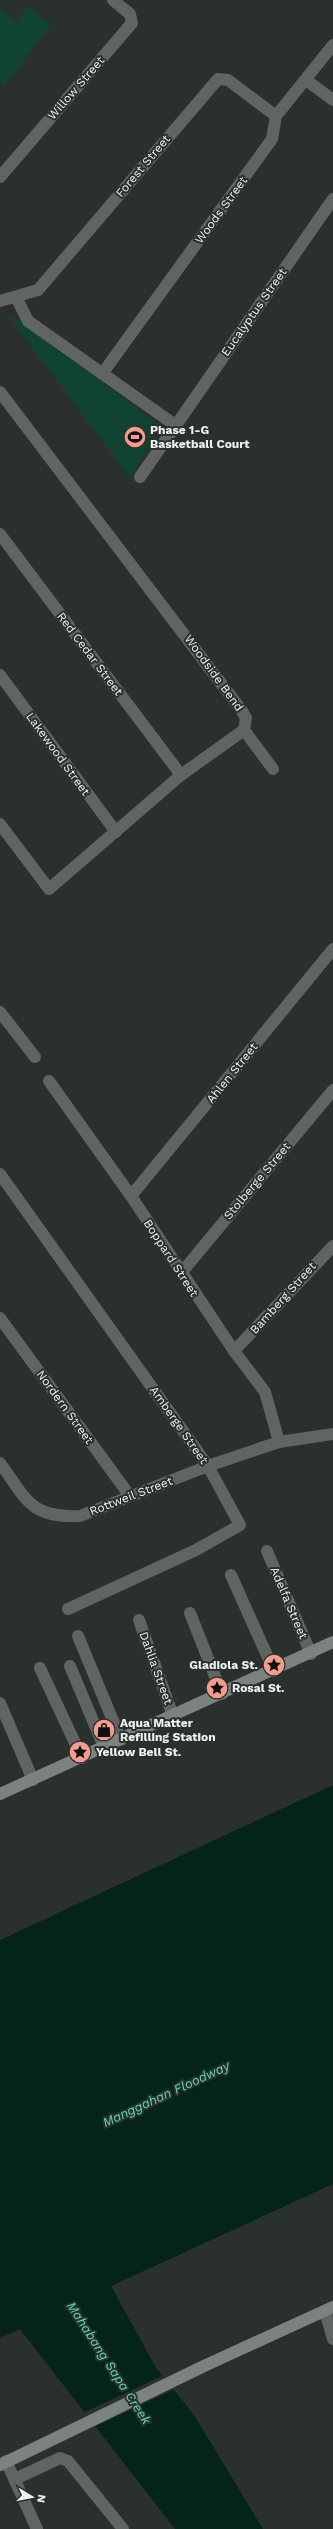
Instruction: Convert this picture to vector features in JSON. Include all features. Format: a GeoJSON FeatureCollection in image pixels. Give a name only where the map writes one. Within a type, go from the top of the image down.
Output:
{"type":"FeatureCollection","features":[{"type":"Feature","properties":{"kind":"street","name":"Willow Street"},"geometry":{"type":"LineString","coordinates":[[0,177],[132,23],[130,14],[113,0]]}},
{"type":"Feature","properties":{"kind":"street","name":"Woods Street"},"geometry":{"type":"LineString","coordinates":[[102,374],[272,139],[276,116],[333,45]]}},
{"type":"Feature","properties":{"kind":"street","name":"Forest Street"},"geometry":{"type":"LineString","coordinates":[[16,297],[38,290],[218,79],[228,80],[276,116]]}},
{"type":"Feature","properties":{"kind":"street"},"geometry":{"type":"LineString","coordinates":[[306,80],[333,100]]}},
{"type":"Feature","properties":{"kind":"street","name":"Eucalyptus Street"},"geometry":{"type":"LineString","coordinates":[[140,477],[175,424],[333,199]]}},
{"type":"Feature","properties":{"kind":"street"},"geometry":{"type":"LineString","coordinates":[[0,301],[16,297],[28,321],[175,424]]}},
{"type":"Feature","properties":{"kind":"street","name":"Woodside Bend"},"geometry":{"type":"LineString","coordinates":[[0,392],[242,711],[246,718],[244,730]]}},
{"type":"Feature","properties":{"kind":"street","name":"Red Cedar Street"},"geometry":{"type":"LineString","coordinates":[[0,534],[181,774]]}},
{"type":"Feature","properties":{"kind":"street","name":"Lakewood Street"},"geometry":{"type":"LineString","coordinates":[[0,675],[116,832]]}},
{"type":"Feature","properties":{"kind":"street"},"geometry":{"type":"LineString","coordinates":[[0,824],[49,889],[181,774],[244,730],[272,770]]}},
{"type":"Feature","properties":{"kind":"street","name":"Ahlen Street"},"geometry":{"type":"LineString","coordinates":[[131,1196],[333,949]]}},
{"type":"Feature","properties":{"kind":"street"},"geometry":{"type":"LineString","coordinates":[[0,1012],[35,1057]]}},
{"type":"Feature","properties":{"kind":"street","name":"Boppard Street"},"geometry":{"type":"LineString","coordinates":[[49,1080],[131,1196],[234,1352],[268,1398],[279,1442]]}},
{"type":"Feature","properties":{"kind":"street","name":"Stolberge Street"},"geometry":{"type":"LineString","coordinates":[[182,1272],[333,1090]]}},
{"type":"Feature","properties":{"kind":"street","name":"Amberge Street"},"geometry":{"type":"LineString","coordinates":[[0,1174],[208,1466],[240,1523],[239,1527],[196,1550],[68,1609]]}},
{"type":"Feature","properties":{"kind":"street","name":"Bamberg Street"},"geometry":{"type":"LineString","coordinates":[[234,1352],[333,1246]]}},
{"type":"Feature","properties":{"kind":"street","name":"Nordern Street"},"geometry":{"type":"LineString","coordinates":[[0,1318],[130,1496]]}},
{"type":"Feature","properties":{"kind":"street","name":"Rottweil Street"},"geometry":{"type":"LineString","coordinates":[[0,1464],[33,1507],[58,1517],[80,1516],[208,1466],[279,1442],[333,1434]]}},
{"type":"Feature","properties":{"kind":"street","name":"Adelfa Street"},"geometry":{"type":"LineString","coordinates":[[267,1551],[311,1654]]}},
{"type":"Feature","properties":{"kind":"street"},"geometry":{"type":"LineString","coordinates":[[231,1575],[274,1671]]}},
{"type":"Feature","properties":{"kind":"street"},"geometry":{"type":"LineString","coordinates":[[190,1613],[222,1694]]}},
{"type":"Feature","properties":{"kind":"street","name":"Dahlia Street"},"geometry":{"type":"LineString","coordinates":[[138,1620],[174,1716]]}},
{"type":"Feature","properties":{"kind":"street"},"geometry":{"type":"LineString","coordinates":[[78,1636],[121,1740]]}},
{"type":"Feature","properties":{"kind":"street"},"geometry":{"type":"LineString","coordinates":[[0,1794],[274,1671],[333,1642]]}},
{"type":"Feature","properties":{"kind":"street"},"geometry":{"type":"LineString","coordinates":[[70,1666],[104,1747]]}},
{"type":"Feature","properties":{"kind":"street"},"geometry":{"type":"LineString","coordinates":[[40,1668],[82,1758]]}},
{"type":"Feature","properties":{"kind":"street"},"geometry":{"type":"LineString","coordinates":[[0,1703],[33,1780]]}},
{"type":"Feature","properties":{"kind":"street"},"geometry":{"type":"LineString","coordinates":[[37,2529],[15,2479],[3,2463],[44,2441],[329,2309],[333,2339]]}},
{"type":"Feature","properties":{"kind":"street"},"geometry":{"type":"LineString","coordinates":[[15,2479],[60,2458],[68,2461],[123,2529]]}},
{"type":"Feature","properties":{"kind":"shaded area"},"geometry":{"type":"Polygon","coordinates":[[[28,6],[51,25],[5,86],[0,81],[0,8],[16,21],[28,6]]]}},
{"type":"Feature","properties":{"kind":"shaded area"},"geometry":{"type":"Polygon","coordinates":[[[8,315],[27,324],[160,426],[130,478],[8,315]]]}},
{"type":"Feature","properties":{"kind":"water"},"geometry":{"type":"Polygon","coordinates":[[[333,1785],[333,2184],[111,2286],[156,2368],[194,2415],[263,2529],[175,2529],[20,2329],[0,2338],[0,1940],[333,1785]]]}},
{"type":"Feature","properties":{"kind":"pier"},"geometry":{"type":"Polygon","coordinates":[[[164,2375],[175,2389],[94,2427],[83,2413],[164,2375]]]}},
{"type":"Feature","properties":{"kind":"place","name":"Phase 1-G Basketball Court"},"geometry":{"type":"Point","coordinates":[135,437]}},
{"type":"Feature","properties":{"kind":"place","name":"Gladiola St."},"geometry":{"type":"Point","coordinates":[274,1665]}},
{"type":"Feature","properties":{"kind":"place","name":"Rosal St."},"geometry":{"type":"Point","coordinates":[217,1688]}},
{"type":"Feature","properties":{"kind":"place","name":"Aqua Matter Refilling Station"},"geometry":{"type":"Point","coordinates":[104,1730]}},
{"type":"Feature","properties":{"kind":"place","name":"Yellow Bell St."},"geometry":{"type":"Point","coordinates":[80,1752]}},
{"type":"Feature","properties":{"kind":"water label","name":"Manggahan Floodway"},"geometry":{"type":"Point","coordinates":[166,2094]}},
{"type":"Feature","properties":{"kind":"water label","name":"Mahabang Sapa Creek"},"geometry":{"type":"Point","coordinates":[109,2363]}}]}
